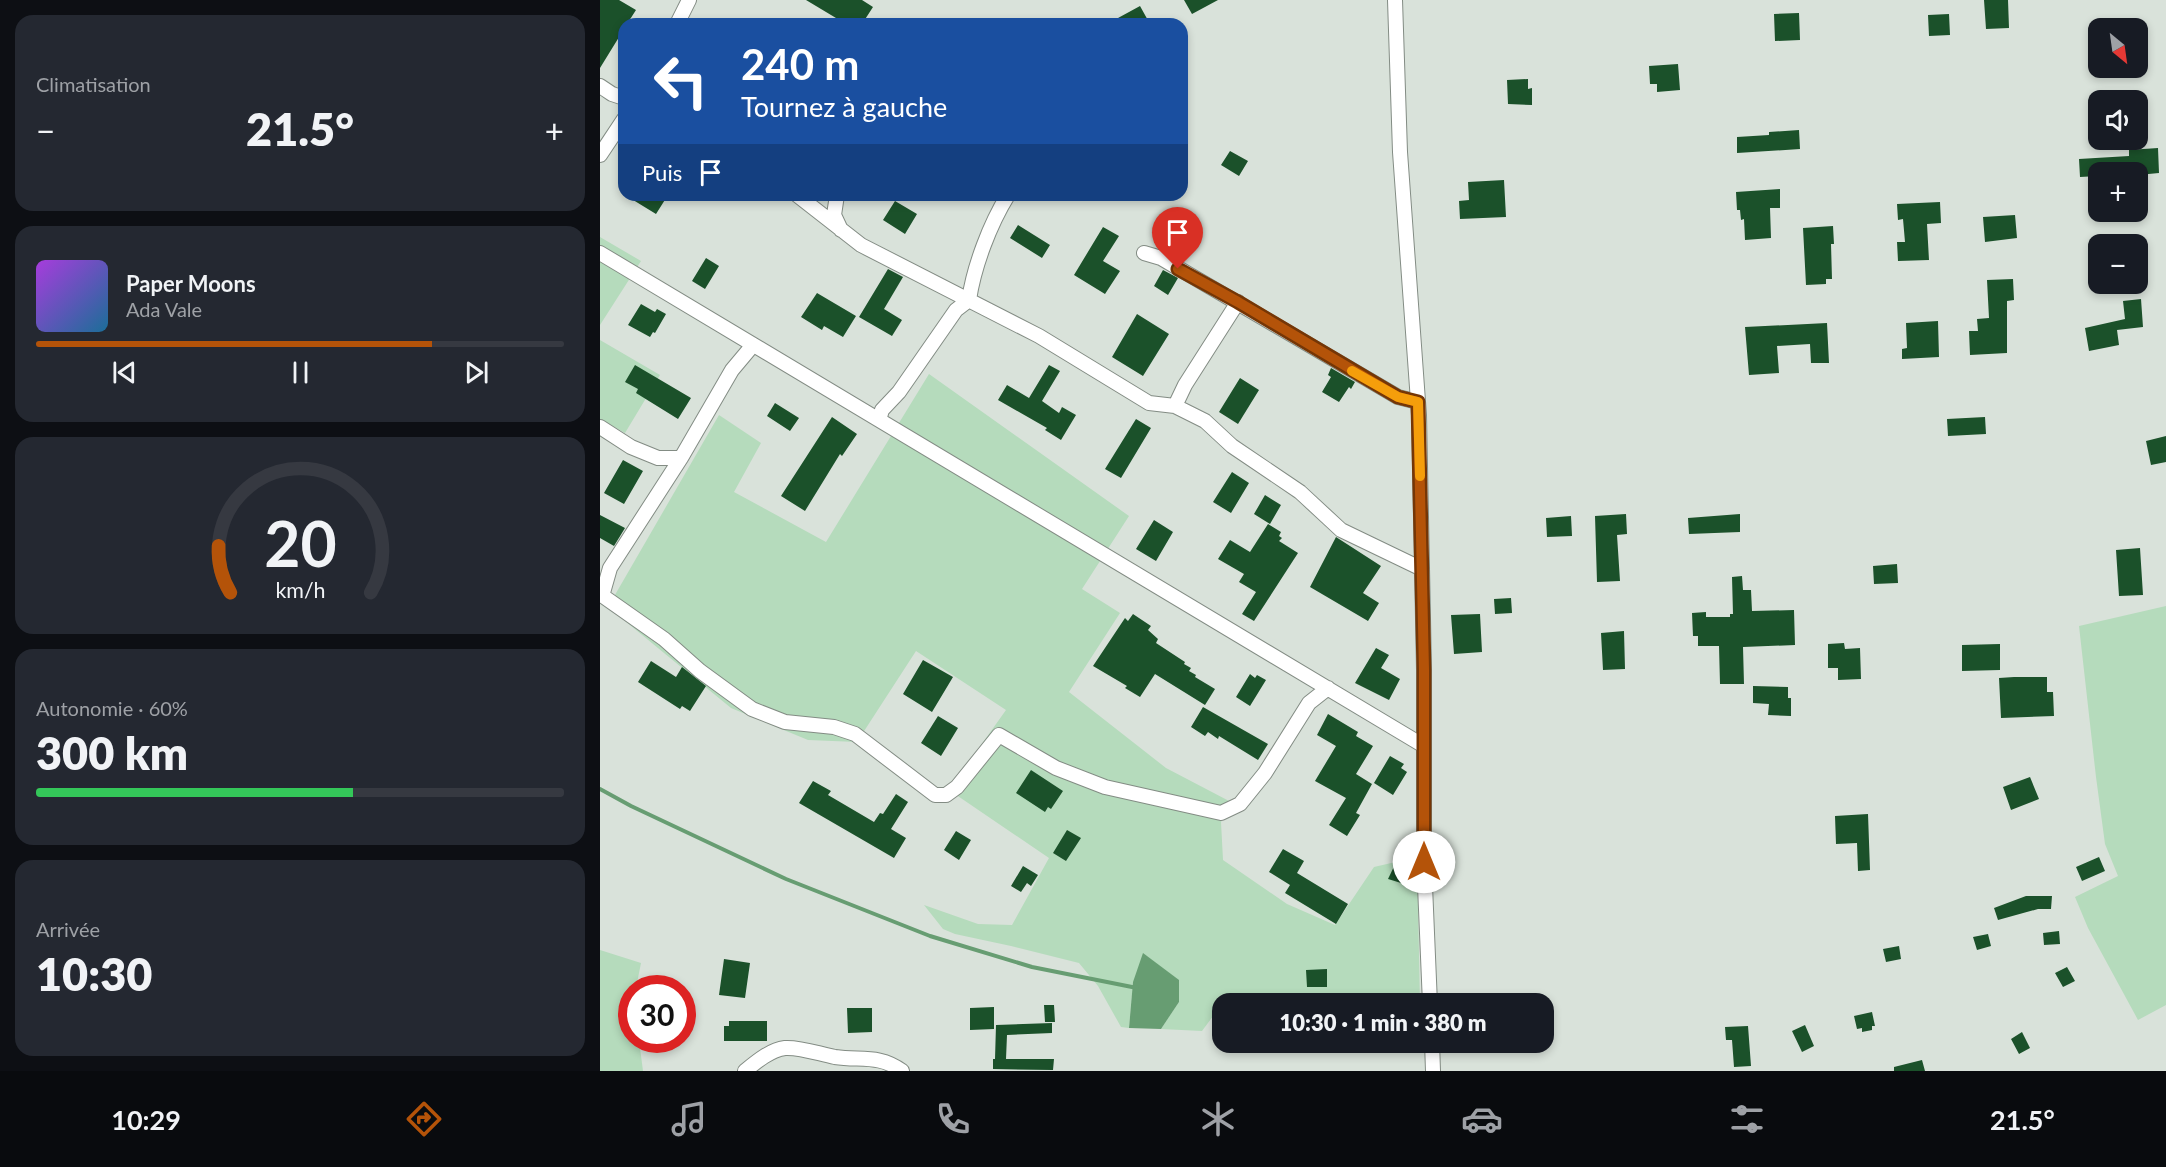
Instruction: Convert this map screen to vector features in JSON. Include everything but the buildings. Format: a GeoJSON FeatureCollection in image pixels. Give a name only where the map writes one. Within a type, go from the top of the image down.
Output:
{"type":"FeatureCollection","features":[{"type":"Feature","properties":{"kind":"street"},"geometry":{"type":"LineString","coordinates":[[680,18],[689,0]]}},
{"type":"Feature","properties":{"kind":"street"},"geometry":{"type":"LineString","coordinates":[[1395,0],[1400,152],[1418,402],[1422,569],[1424,862],[1430,993]]}},
{"type":"Feature","properties":{"kind":"street"},"geometry":{"type":"LineString","coordinates":[[600,86],[618,96]]}},
{"type":"Feature","properties":{"kind":"street"},"geometry":{"type":"LineString","coordinates":[[600,155],[618,128]]}},
{"type":"Feature","properties":{"kind":"street"},"geometry":{"type":"LineString","coordinates":[[804,201],[861,246],[1039,336],[1149,403],[1175,406],[1205,421],[1232,446],[1300,492],[1341,530],[1422,569]]}},
{"type":"Feature","properties":{"kind":"street"},"geometry":{"type":"LineString","coordinates":[[836,201],[834,215],[842,232]]}},
{"type":"Feature","properties":{"kind":"street"},"geometry":{"type":"LineString","coordinates":[[879,420],[882,410],[899,393],[956,310],[969,300],[971,286],[996,215],[1004,201]]}},
{"type":"Feature","properties":{"kind":"street"},"geometry":{"type":"LineString","coordinates":[[600,253],[1424,746]]}},
{"type":"Feature","properties":{"kind":"street"},"geometry":{"type":"LineString","coordinates":[[1144,253],[1161,258],[1398,397],[1418,402]]}},
{"type":"Feature","properties":{"kind":"street"},"geometry":{"type":"LineString","coordinates":[[1175,406],[1185,385],[1238,302]]}},
{"type":"Feature","properties":{"kind":"street"},"geometry":{"type":"LineString","coordinates":[[753,345],[732,370],[681,458],[610,568],[601,595],[664,639],[700,671],[752,710],[785,722],[834,727],[855,734],[935,795],[946,795],[957,787],[999,735],[1056,768],[1105,787],[1221,813],[1240,804],[1265,773],[1310,703],[1328,688]]}},
{"type":"Feature","properties":{"kind":"street"},"geometry":{"type":"LineString","coordinates":[[600,427],[631,447],[658,458],[681,458]]}},
{"type":"Feature","properties":{"kind":"street"},"geometry":{"type":"LineString","coordinates":[[745,1071],[765,1056],[785,1048],[837,1057],[862,1057],[892,1064],[902,1071]]}},
{"type":"Feature","properties":{"kind":"street"},"geometry":{"type":"LineString","coordinates":[[1432,1053],[1433,1071]]}},
{"type":"Feature","properties":{"kind":"shaded area"},"geometry":{"type":"Polygon","coordinates":[[[600,237],[641,261],[600,325],[600,237]]]}},
{"type":"Feature","properties":{"kind":"shaded area"},"geometry":{"type":"Polygon","coordinates":[[[600,340],[660,375],[625,433],[600,419],[600,340]]]}},
{"type":"Feature","properties":{"kind":"shaded area"},"geometry":{"type":"Polygon","coordinates":[[[929,374],[1129,516],[1082,589],[1120,613],[1069,692],[1166,768],[1231,802],[1221,822],[1223,860],[1287,904],[1335,925],[1374,867],[1417,857],[1420,993],[1212,993],[1212,1018],[1202,1031],[1161,1029],[1179,1002],[1133,982],[1129,1028],[1121,1027],[1098,986],[1079,963],[955,934],[943,929],[924,905],[978,924],[1012,925],[1049,858],[949,790],[1006,710],[916,651],[857,742],[808,740],[731,708],[608,607],[719,415],[761,443],[734,492],[826,542],[929,374]]]}},
{"type":"Feature","properties":{"kind":"shaded area"},"geometry":{"type":"Polygon","coordinates":[[[2166,606],[2166,1005],[2138,1020],[2088,928],[2075,897],[2118,876],[2105,844],[2079,626],[2166,606]]]}},
{"type":"Feature","properties":{"kind":"shaded area"},"geometry":{"type":"Polygon","coordinates":[[[600,950],[641,963],[639,975],[618,975],[618,1053],[641,1053],[643,1071],[600,1071],[600,950]]]}},
{"type":"Feature","properties":{"kind":"shaded area"},"geometry":{"type":"Polygon","coordinates":[[[1143,953],[1179,980],[1179,1002],[1161,1029],[1129,1028],[1133,982],[1143,953]]]}},
{"type":"Feature","properties":{"kind":"waterway"},"geometry":{"type":"LineString","coordinates":[[600,789],[631,806],[786,879],[930,936],[1032,967],[1137,988]]}},
{"type":"Feature","properties":{"kind":"slow traffic"},"geometry":{"type":"LineString","coordinates":[[1352,371],[1398,397],[1418,402],[1420,476]]}},
{"type":"Feature","properties":{"kind":"route"},"geometry":{"type":"LineString","coordinates":[[1178,269],[1398,397],[1418,402],[1424,670],[1424,862]]}}]}
